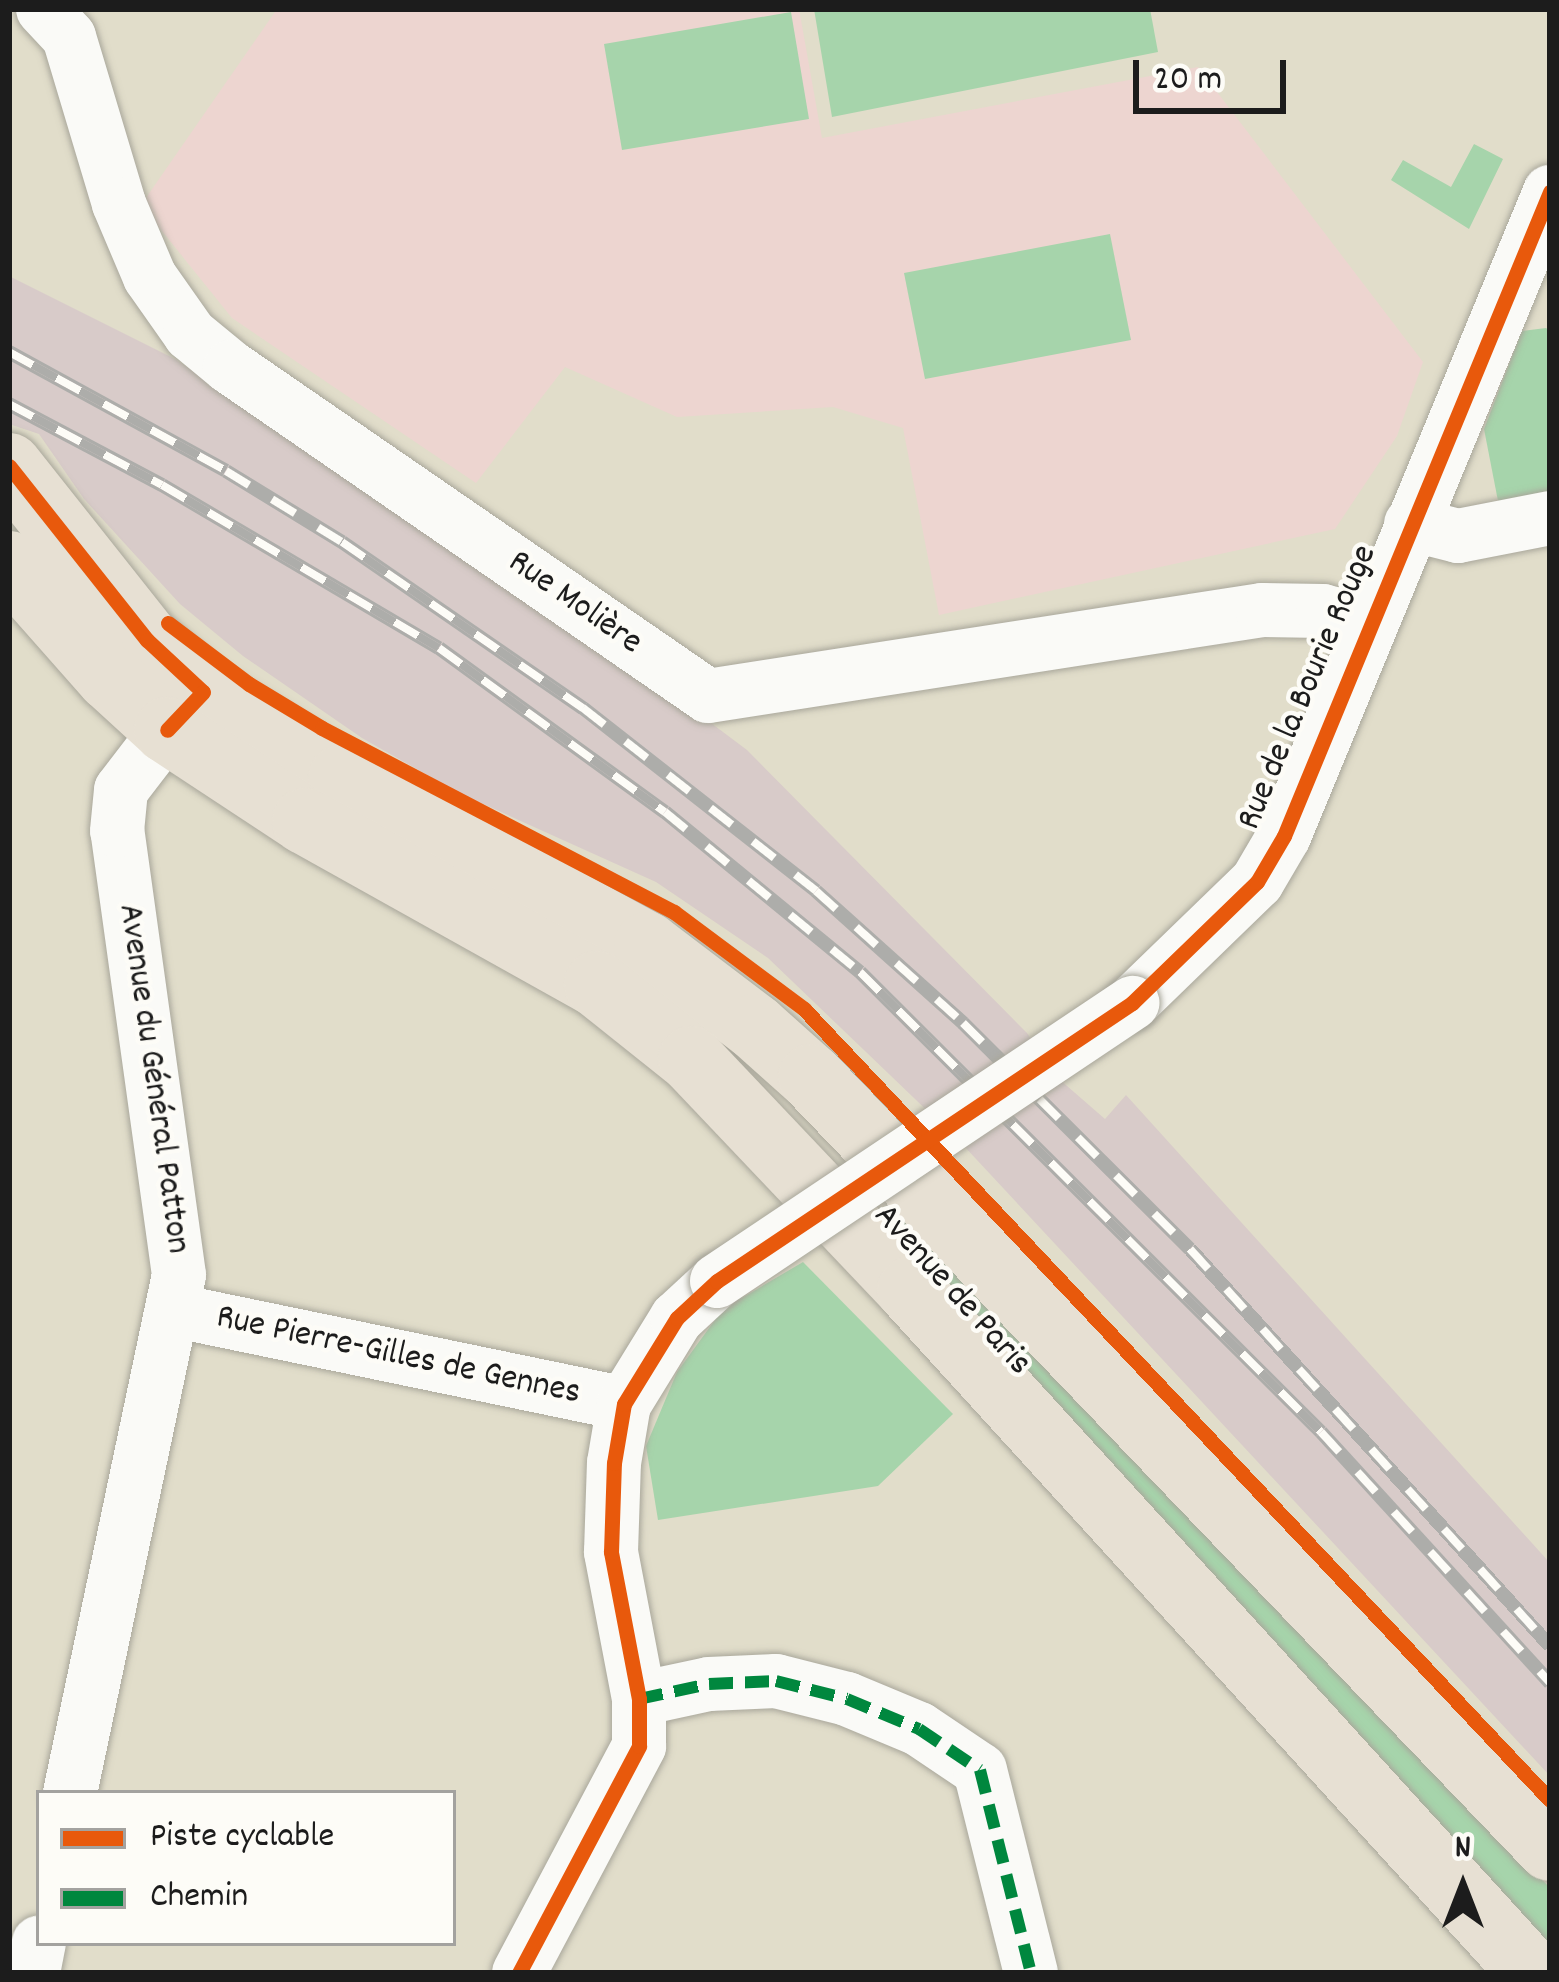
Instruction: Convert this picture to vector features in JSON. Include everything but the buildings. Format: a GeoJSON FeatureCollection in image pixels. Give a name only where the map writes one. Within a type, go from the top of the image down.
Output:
{"type":"FeatureCollection","features":[{"type":"Feature","properties":{"kind":"main road","name":"Avenue de Paris"},"geometry":{"type":"LineString","coordinates":[[9,466],[134,625],[185,711],[250,788],[597,984],[648,1020],[816,1189],[1532,1973]]}},
{"type":"Feature","properties":{"kind":"main road","name":"Avenue de Paris"},"geometry":{"type":"LineString","coordinates":[[9,564],[110,678],[341,778],[599,916],[755,1027],[960,1227],[1550,1848]]}},
{"type":"Feature","properties":{"kind":"street","name":"Rue Molière"},"geometry":{"type":"LineString","coordinates":[[56,23],[119,204],[150,277],[190,334],[230,367],[708,696],[1262,610],[1323,611],[1368,622]]}},
{"type":"Feature","properties":{"kind":"street","name":"Rue de la Bourie Rouge"},"geometry":{"type":"LineString","coordinates":[[519,1973],[639,1746],[639,1699],[611,1552],[614,1463],[624,1404],[677,1318],[717,1281],[1132,1003],[1257,882],[1284,836],[1368,622],[1550,192]]}},
{"type":"Feature","properties":{"kind":"street"},"geometry":{"type":"LineString","coordinates":[[1411,524],[1458,536],[1550,518]]}},
{"type":"Feature","properties":{"kind":"street","name":"Avenue du Général Patton"},"geometry":{"type":"LineString","coordinates":[[71,1790],[172,1310],[178,1245],[117,831],[121,790],[185,711]]}},
{"type":"Feature","properties":{"kind":"street","name":"Rue Pierre-Gilles de Gennes"},"geometry":{"type":"LineString","coordinates":[[172,1310],[624,1404]]}},
{"type":"Feature","properties":{"kind":"street"},"geometry":{"type":"LineString","coordinates":[[639,1699],[709,1684],[776,1681],[847,1699],[920,1730],[980,1770],[1031,1973]]}},
{"type":"Feature","properties":{"kind":"shaded area"},"geometry":{"type":"Polygon","coordinates":[[[277,9],[799,9],[822,138],[1198,67],[1423,362],[1397,436],[1335,529],[939,615],[903,428],[833,407],[677,417],[565,367],[476,483],[232,318],[141,205],[277,9]]]}},
{"type":"Feature","properties":{"kind":"shaded area"},"geometry":{"type":"Polygon","coordinates":[[[9,276],[175,359],[699,714],[747,750],[1027,1033],[1059,1079],[1105,1119],[1126,1095],[1550,1563],[1550,1776],[963,1145],[768,958],[656,882],[459,793],[362,738],[243,656],[180,604],[84,499],[39,434],[9,424],[9,276]]]}},
{"type":"Feature","properties":{"kind":"green space"},"geometry":{"type":"Polygon","coordinates":[[[814,9],[1150,9],[1158,52],[832,117],[814,9]]]}},
{"type":"Feature","properties":{"kind":"green space"},"geometry":{"type":"Polygon","coordinates":[[[791,12],[809,119],[622,150],[604,44],[791,12]]]}},
{"type":"Feature","properties":{"kind":"green space"},"geometry":{"type":"Polygon","coordinates":[[[1474,144],[1503,159],[1469,229],[1391,180],[1403,160],[1451,187],[1474,144]]]}},
{"type":"Feature","properties":{"kind":"green space"},"geometry":{"type":"Polygon","coordinates":[[[1110,234],[1131,340],[925,379],[904,273],[1110,234]]]}},
{"type":"Feature","properties":{"kind":"green space"},"geometry":{"type":"Polygon","coordinates":[[[1522,331],[1550,331],[1550,492],[1498,501],[1484,429],[1522,331]]]}},
{"type":"Feature","properties":{"kind":"green space"},"geometry":{"type":"Polygon","coordinates":[[[919,1196],[1029,1337],[1550,1888],[1550,1958],[868,1214],[919,1196]]]}},
{"type":"Feature","properties":{"kind":"green space"},"geometry":{"type":"Polygon","coordinates":[[[803,1262],[953,1414],[878,1486],[658,1520],[646,1446],[677,1372],[723,1309],[803,1262]]]}},
{"type":"Feature","properties":{"kind":"railway"},"geometry":{"type":"LineString","coordinates":[[9,352],[226,471],[342,542],[583,708],[816,891],[963,1023],[1190,1249],[1550,1646]]}},
{"type":"Feature","properties":{"kind":"railway"},"geometry":{"type":"LineString","coordinates":[[9,404],[162,485],[439,648],[665,812],[860,972],[1321,1432],[1550,1683]]}},
{"type":"Feature","properties":{"kind":"marked path"},"geometry":{"type":"LineString","coordinates":[[639,1699],[709,1684],[776,1681],[847,1699],[919,1729],[980,1770],[1031,1973]]}},
{"type":"Feature","properties":{"kind":"cycle path"},"geometry":{"type":"LineString","coordinates":[[519,1973],[639,1746],[639,1699],[611,1552],[614,1463],[624,1404],[677,1318],[717,1281],[1132,1003],[1257,882],[1284,836],[1550,192]]}},
{"type":"Feature","properties":{"kind":"cycle path"},"geometry":{"type":"LineString","coordinates":[[9,466],[147,640],[203,692],[167,730]]}},
{"type":"Feature","properties":{"kind":"cycle path"},"geometry":{"type":"LineString","coordinates":[[168,623],[249,684],[322,728],[674,912],[804,1009],[1550,1800]]}}]}
